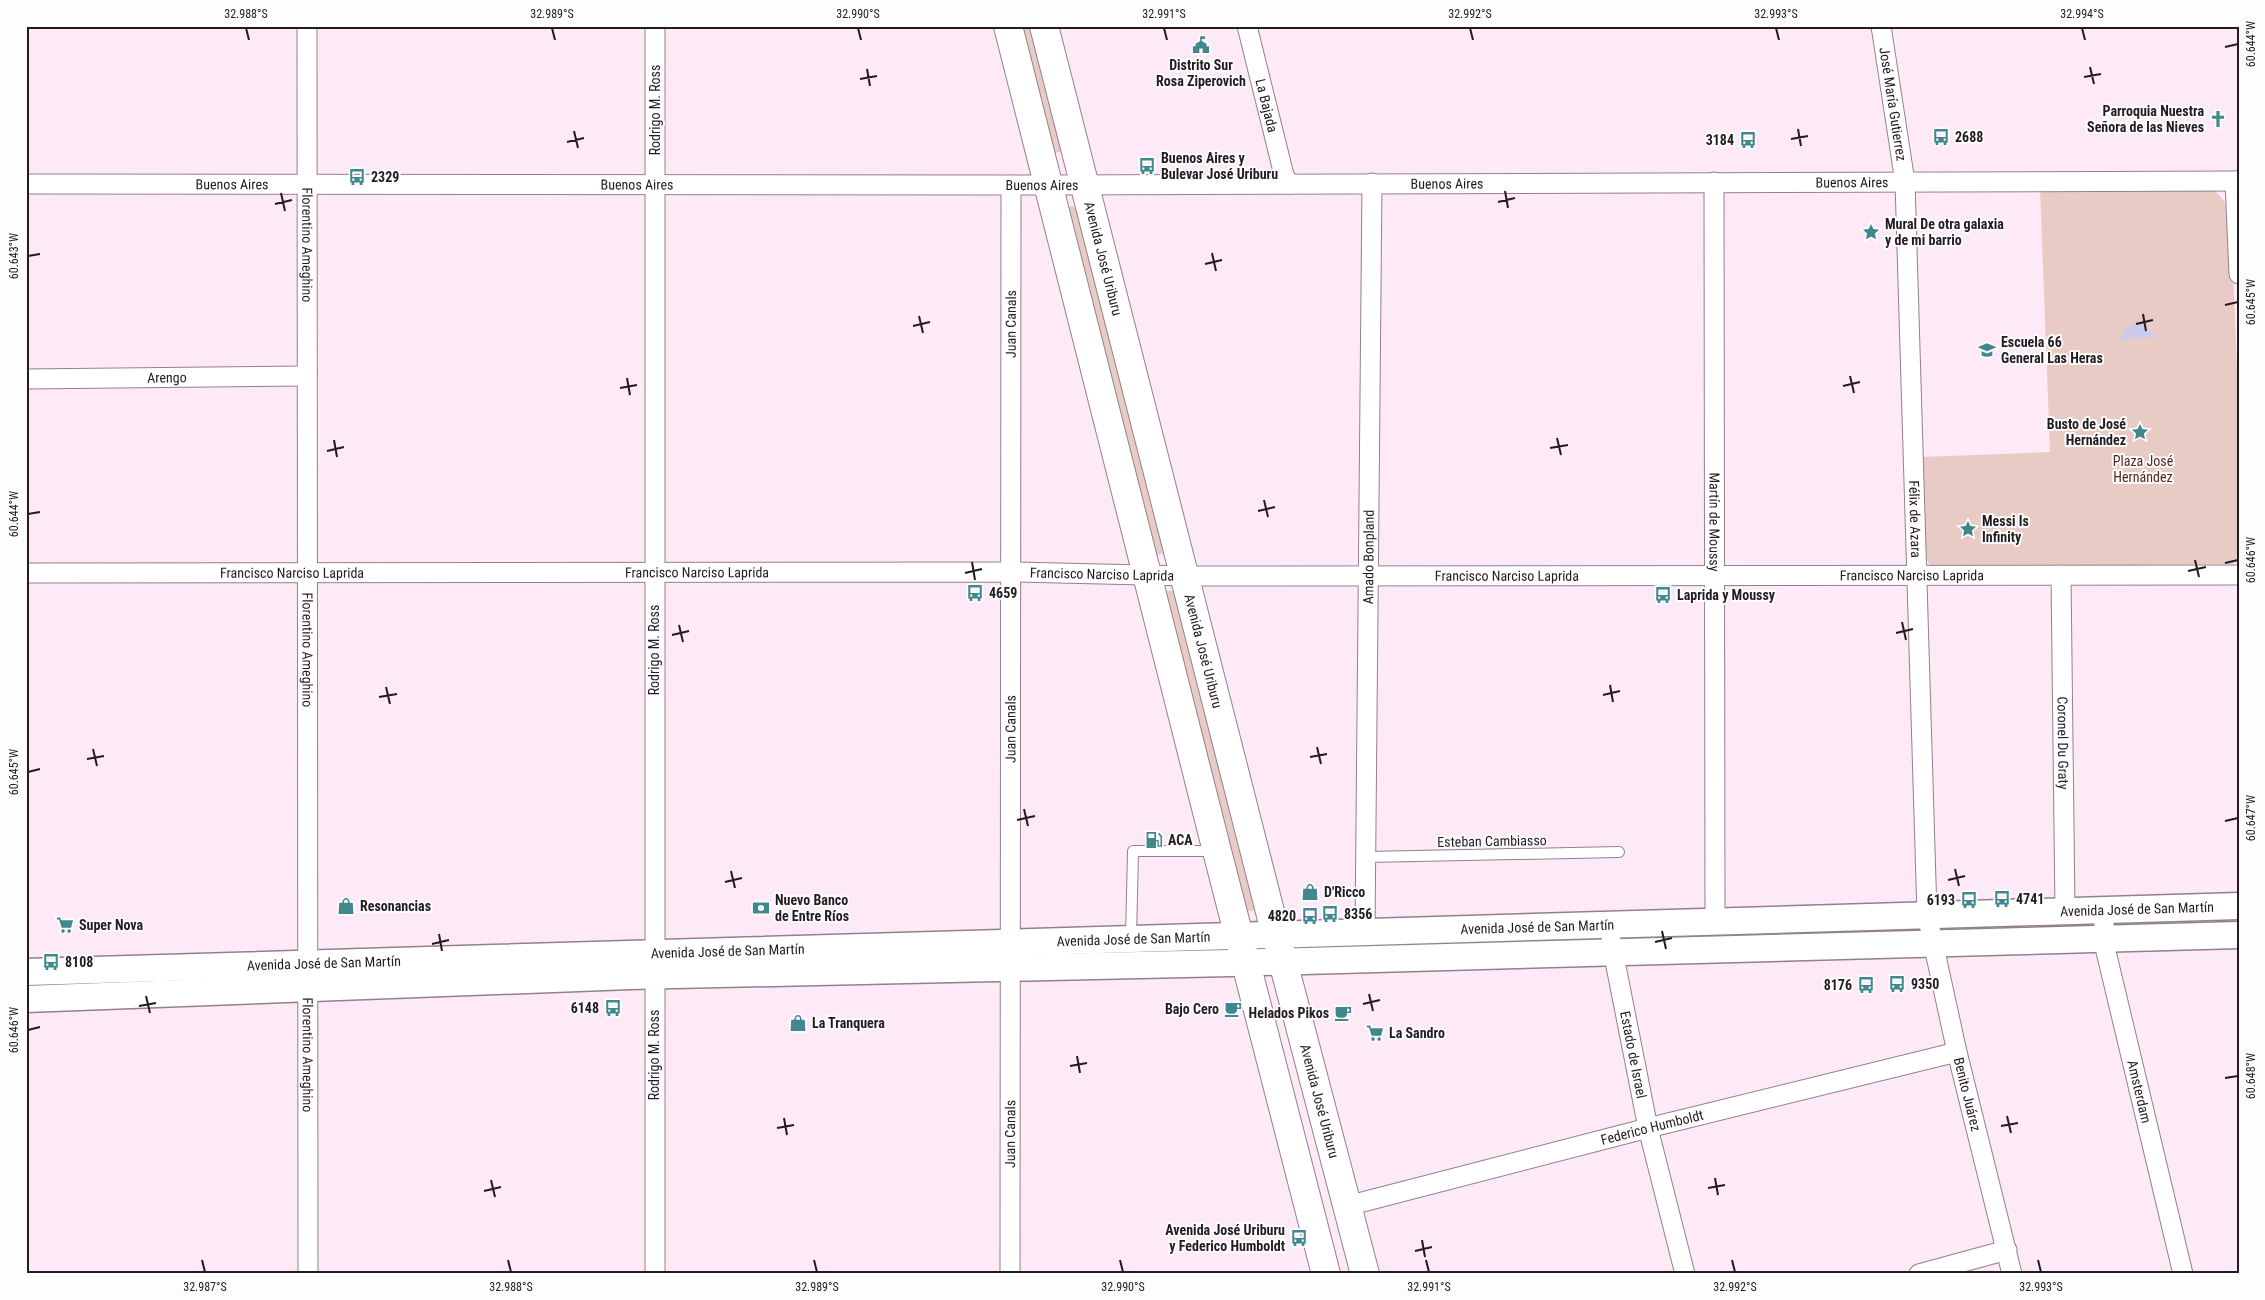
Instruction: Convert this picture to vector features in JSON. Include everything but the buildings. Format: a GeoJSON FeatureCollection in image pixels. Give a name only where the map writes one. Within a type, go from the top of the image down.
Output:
{"type":"FeatureCollection","features":[{"type":"Feature","properties":{"kind":"main road"},"geometry":{"type":"LineString","coordinates":[[1008,26],[1238,936],[1326,1274]]}},
{"type":"Feature","properties":{"kind":"main road","name":"Avenida José Uriburu"},"geometry":{"type":"LineString","coordinates":[[1044,26],[1276,934],[1366,1274]]}},
{"type":"Feature","properties":{"kind":"main road","name":"Avenida José de San Martín"},"geometry":{"type":"LineString","coordinates":[[1010,955],[1131,939],[2239,906]]}},
{"type":"Feature","properties":{"kind":"main road","name":"Avenida José de San Martín"},"geometry":{"type":"LineString","coordinates":[[26,972],[308,975],[1010,955],[1245,962],[2239,935]]}},
{"type":"Feature","properties":{"kind":"main road","name":"Avenida José de San Martín"},"geometry":{"type":"LineString","coordinates":[[26,999],[308,975]]}},
{"type":"Feature","properties":{"kind":"street","name":"Florentino Ameghino"},"geometry":{"type":"LineString","coordinates":[[307,26],[308,1274]]}},
{"type":"Feature","properties":{"kind":"street","name":"Rodrigo M. Ross"},"geometry":{"type":"LineString","coordinates":[[655,26],[655,1274]]}},
{"type":"Feature","properties":{"kind":"street","name":"La Bajada"},"geometry":{"type":"LineString","coordinates":[[1247,26],[1284,175],[1289,184]]}},
{"type":"Feature","properties":{"kind":"street","name":"José María Gutierrez"},"geometry":{"type":"LineString","coordinates":[[1881,26],[1904,182]]}},
{"type":"Feature","properties":{"kind":"street","name":"Buenos Aires"},"geometry":{"type":"LineString","coordinates":[[26,184],[1049,185],[2237,181]]}},
{"type":"Feature","properties":{"kind":"street"},"geometry":{"type":"LineString","coordinates":[[2237,181],[2239,274]]}},
{"type":"Feature","properties":{"kind":"street","name":"Martín de Moussy"},"geometry":{"type":"LineString","coordinates":[[1714,182],[1715,921]]}},
{"type":"Feature","properties":{"kind":"street","name":"Félix de Azara"},"geometry":{"type":"LineString","coordinates":[[1904,182],[1927,915]]}},
{"type":"Feature","properties":{"kind":"street","name":"Amado Bonpland"},"geometry":{"type":"LineString","coordinates":[[1365,931],[1372,183]]}},
{"type":"Feature","properties":{"kind":"street","name":"Juan Canals"},"geometry":{"type":"LineString","coordinates":[[1010,1274],[1011,184]]}},
{"type":"Feature","properties":{"kind":"street","name":"Arengo"},"geometry":{"type":"LineString","coordinates":[[26,379],[307,376]]}},
{"type":"Feature","properties":{"kind":"street","name":"Francisco Narciso Laprida"},"geometry":{"type":"LineString","coordinates":[[26,573],[1011,572],[1186,576],[2239,575]]}},
{"type":"Feature","properties":{"kind":"street","name":"Coronel Du Graty"},"geometry":{"type":"LineString","coordinates":[[2061,575],[2065,911]]}},
{"type":"Feature","properties":{"kind":"street","name":"Amsterdam"},"geometry":{"type":"LineString","coordinates":[[2105,910],[2103,939],[2182,1274]]}},
{"type":"Feature","properties":{"kind":"street","name":"Benito Juárez"},"geometry":{"type":"LineString","coordinates":[[1927,915],[1957,1052],[2012,1274]]}},
{"type":"Feature","properties":{"kind":"street","name":"Estado de Israel"},"geometry":{"type":"LineString","coordinates":[[1606,924],[1648,1128],[1685,1274]]}},
{"type":"Feature","properties":{"kind":"street","name":"Federico Humboldt"},"geometry":{"type":"LineString","coordinates":[[1348,1206],[1648,1128],[1957,1052]]}},
{"type":"Feature","properties":{"kind":"street"},"geometry":{"type":"LineString","coordinates":[[1919,1274],[2006,1250]]}},
{"type":"Feature","properties":{"kind":"lane"},"geometry":{"type":"LineString","coordinates":[[1131,939],[1134,851],[1217,851]]}},
{"type":"Feature","properties":{"kind":"lane","name":"Esteban Cambiasso"},"geometry":{"type":"LineString","coordinates":[[1366,857],[1619,852]]}},
{"type":"Feature","properties":{"kind":"green space"},"geometry":{"type":"Polygon","coordinates":[[[1017,26],[1033,26],[1063,151],[1050,152],[1017,26]]]}},
{"type":"Feature","properties":{"kind":"green space","name":"Plaza José Hernández"},"geometry":{"type":"Polygon","coordinates":[[[2040,189],[2212,189],[2226,205],[2231,217],[2239,418],[2239,561],[2231,564],[1940,567],[1930,565],[1926,558],[1922,457],[2050,452],[2040,189]]]}},
{"type":"Feature","properties":{"kind":"green space"},"geometry":{"type":"Polygon","coordinates":[[[1072,206],[1080,210],[1165,553],[1157,555],[1153,553],[1067,208],[1072,206]]]}},
{"type":"Feature","properties":{"kind":"green space"},"geometry":{"type":"Polygon","coordinates":[[[1164,591],[1177,591],[1256,906],[1253,911],[1246,911],[1164,591]]]}},
{"type":"Feature","properties":{"kind":"water"},"geometry":{"type":"Polygon","coordinates":[[[2134,324],[2145,325],[2155,337],[2120,339],[2125,329],[2134,324]]]}},
{"type":"Feature","properties":{"kind":"place","name":"Distrito Sur Rosa Ziperovich"},"geometry":{"type":"Point","coordinates":[1201,45]}},
{"type":"Feature","properties":{"kind":"place","name":"Parroquia Nuestra Señora de las Nieves"},"geometry":{"type":"Point","coordinates":[2218,119]}},
{"type":"Feature","properties":{"kind":"place","name":"2688"},"geometry":{"type":"Point","coordinates":[1941,137]}},
{"type":"Feature","properties":{"kind":"place","name":"3184"},"geometry":{"type":"Point","coordinates":[1748,140]}},
{"type":"Feature","properties":{"kind":"place","name":"Buenos Aires y Bulevar José Uriburu"},"geometry":{"type":"Point","coordinates":[1147,166]}},
{"type":"Feature","properties":{"kind":"place","name":"2329"},"geometry":{"type":"Point","coordinates":[357,177]}},
{"type":"Feature","properties":{"kind":"place","name":"Mural De otra galaxia y de mi barrio"},"geometry":{"type":"Point","coordinates":[1871,232]}},
{"type":"Feature","properties":{"kind":"place","name":"Escuela 66 General Las Heras"},"geometry":{"type":"Point","coordinates":[1987,350]}},
{"type":"Feature","properties":{"kind":"place","name":"Busto de José Hernández"},"geometry":{"type":"Point","coordinates":[2140,432]}},
{"type":"Feature","properties":{"kind":"place","name":"Messi Is Infinity"},"geometry":{"type":"Point","coordinates":[1968,529]}},
{"type":"Feature","properties":{"kind":"place","name":"4659"},"geometry":{"type":"Point","coordinates":[975,593]}},
{"type":"Feature","properties":{"kind":"place","name":"Laprida y Moussy"},"geometry":{"type":"Point","coordinates":[1663,595]}},
{"type":"Feature","properties":{"kind":"place","name":"ACA"},"geometry":{"type":"Point","coordinates":[1154,840]}},
{"type":"Feature","properties":{"kind":"place","name":"D'Ricco"},"geometry":{"type":"Point","coordinates":[1310,892]}},
{"type":"Feature","properties":{"kind":"place","name":"4741"},"geometry":{"type":"Point","coordinates":[2002,899]}},
{"type":"Feature","properties":{"kind":"place","name":"6193"},"geometry":{"type":"Point","coordinates":[1969,900]}},
{"type":"Feature","properties":{"kind":"place","name":"Resonancias"},"geometry":{"type":"Point","coordinates":[346,906]}},
{"type":"Feature","properties":{"kind":"place","name":"Nuevo Banco de Entre Ríos"},"geometry":{"type":"Point","coordinates":[761,908]}},
{"type":"Feature","properties":{"kind":"place","name":"8356"},"geometry":{"type":"Point","coordinates":[1330,914]}},
{"type":"Feature","properties":{"kind":"place","name":"4820"},"geometry":{"type":"Point","coordinates":[1310,916]}},
{"type":"Feature","properties":{"kind":"place","name":"Super Nova"},"geometry":{"type":"Point","coordinates":[65,925]}},
{"type":"Feature","properties":{"kind":"place","name":"8108"},"geometry":{"type":"Point","coordinates":[51,962]}},
{"type":"Feature","properties":{"kind":"place","name":"9350"},"geometry":{"type":"Point","coordinates":[1897,984]}},
{"type":"Feature","properties":{"kind":"place","name":"8176"},"geometry":{"type":"Point","coordinates":[1866,985]}},
{"type":"Feature","properties":{"kind":"place","name":"6148"},"geometry":{"type":"Point","coordinates":[613,1008]}},
{"type":"Feature","properties":{"kind":"place","name":"Bajo Cero"},"geometry":{"type":"Point","coordinates":[1233,1009]}},
{"type":"Feature","properties":{"kind":"place","name":"Helados Pikos"},"geometry":{"type":"Point","coordinates":[1343,1013]}},
{"type":"Feature","properties":{"kind":"place","name":"La Tranquera"},"geometry":{"type":"Point","coordinates":[798,1023]}},
{"type":"Feature","properties":{"kind":"place","name":"La Sandro"},"geometry":{"type":"Point","coordinates":[1375,1033]}},
{"type":"Feature","properties":{"kind":"place","name":"Avenida José Uriburu y Federico Humboldt"},"geometry":{"type":"Point","coordinates":[1299,1238]}}]}
